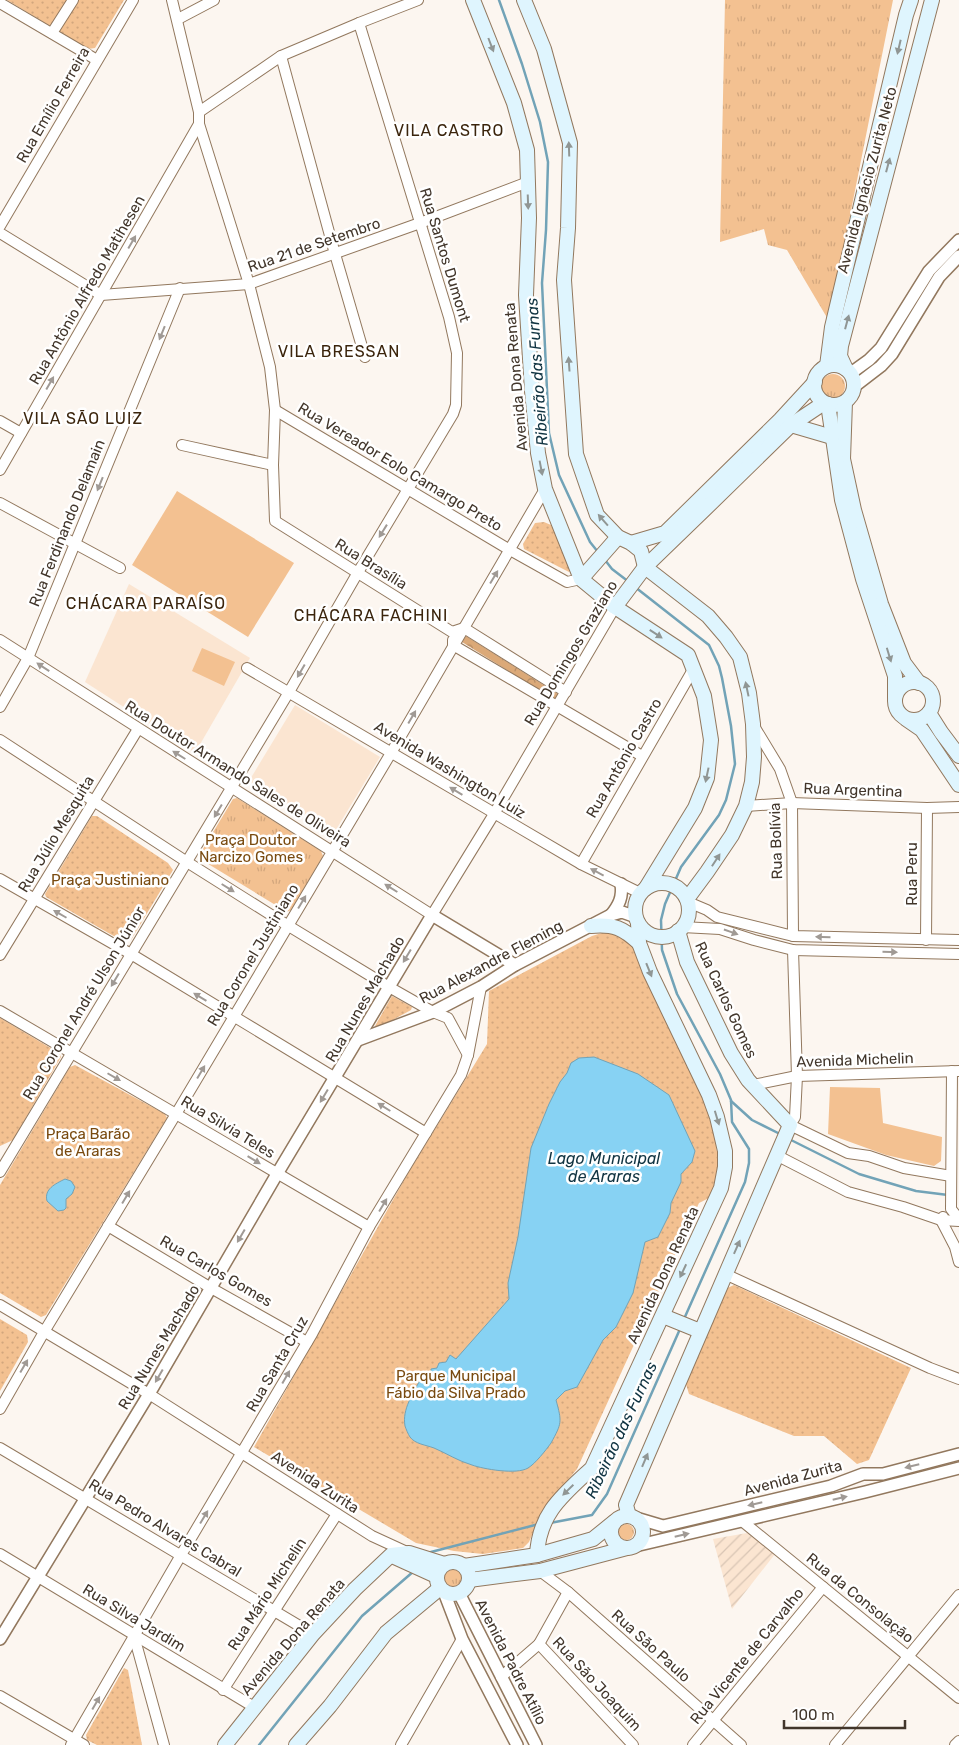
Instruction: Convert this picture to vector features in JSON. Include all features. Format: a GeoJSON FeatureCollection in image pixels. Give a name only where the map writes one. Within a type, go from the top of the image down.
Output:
{"type":"FeatureCollection","features":[{"type":"Feature","properties":{"kind":"main road","name":"Avenida Dona Renata"},"geometry":{"type":"LineString","coordinates":[[474,0],[516,112],[527,150],[529,218],[526,295],[537,444],[545,489],[581,579],[615,607],[688,655],[704,696],[711,740],[708,778],[695,808],[643,891]]}},
{"type":"Feature","properties":{"kind":"main road"},"geometry":{"type":"LineString","coordinates":[[524,0],[544,49],[570,143],[568,228],[564,280],[576,454],[598,516],[618,537],[631,543],[641,551],[645,567],[708,616],[740,657],[748,693],[753,724],[754,757],[752,782],[746,806],[732,835],[707,872],[686,898]]}},
{"type":"Feature","properties":{"kind":"main road","name":"Avenida Ignácio Zurita Neto"},"geometry":{"type":"LineString","coordinates":[[827,366],[832,327],[911,0]]}},
{"type":"Feature","properties":{"kind":"main road","name":"Avenida Ignácio Zurita Neto"},"geometry":{"type":"LineString","coordinates":[[850,376],[840,356],[841,346],[932,0]]}},
{"type":"Feature","properties":{"kind":"main road"},"geometry":{"type":"LineString","coordinates":[[631,543],[664,533],[780,420],[815,382],[821,370],[827,366],[834,365],[850,376],[850,398],[845,402],[834,405],[826,404]]}},
{"type":"Feature","properties":{"kind":"main road"},"geometry":{"type":"LineString","coordinates":[[815,382],[816,394],[826,404],[842,500],[863,579],[895,676],[897,710],[922,730],[959,785]]}},
{"type":"Feature","properties":{"kind":"main road"},"geometry":{"type":"LineString","coordinates":[[845,402],[843,459],[854,510],[881,604],[904,663],[919,683],[929,690],[932,695],[932,707],[928,713],[918,720],[905,718]]}},
{"type":"Feature","properties":{"kind":"main road","name":"Rua Domingos Graziano"},"geometry":{"type":"LineString","coordinates":[[615,607],[645,567],[791,425],[826,404]]}},
{"type":"Feature","properties":{"kind":"main road"},"geometry":{"type":"LineString","coordinates":[[791,425],[832,436]]}},
{"type":"Feature","properties":{"kind":"main road","name":"Rua Domingos Graziano"},"geometry":{"type":"LineString","coordinates":[[581,579],[618,537]]}},
{"type":"Feature","properties":{"kind":"main road"},"geometry":{"type":"LineString","coordinates":[[895,698],[901,687],[913,682],[919,683]]}},
{"type":"Feature","properties":{"kind":"main road"},"geometry":{"type":"LineString","coordinates":[[928,713],[959,756]]}},
{"type":"Feature","properties":{"kind":"main road"},"geometry":{"type":"LineString","coordinates":[[669,883],[686,898],[689,911],[687,920],[677,931],[661,937],[652,935],[644,930],[637,920],[635,907],[643,891],[653,884],[669,883]]}},
{"type":"Feature","properties":{"kind":"main road","name":"Avenida Dona Renata"},"geometry":{"type":"LineString","coordinates":[[537,1556],[538,1540],[549,1512],[592,1468],[669,1318],[721,1188],[725,1167],[725,1151],[717,1117],[650,972],[640,942],[637,920]]}},
{"type":"Feature","properties":{"kind":"main road"},"geometry":{"type":"LineString","coordinates":[[591,926],[606,925],[620,928],[640,942]]}},
{"type":"Feature","properties":{"kind":"main road","name":"Rua Carlos Gomes"},"geometry":{"type":"LineString","coordinates":[[677,931],[687,962],[730,1053],[748,1080],[790,1125]]}},
{"type":"Feature","properties":{"kind":"main road"},"geometry":{"type":"LineString","coordinates":[[464,1566],[537,1556],[593,1539],[620,1517],[630,1513],[696,1329],[725,1274],[790,1125]]}},
{"type":"Feature","properties":{"kind":"main road"},"geometry":{"type":"LineString","coordinates":[[669,1318],[696,1329]]}},
{"type":"Feature","properties":{"kind":"main road"},"geometry":{"type":"LineString","coordinates":[[469,1580],[540,1571],[631,1547],[642,1538],[643,1532],[642,1527],[630,1513]]}},
{"type":"Feature","properties":{"kind":"main road"},"geometry":{"type":"LineString","coordinates":[[614,1522],[611,1532],[614,1541],[617,1545],[631,1547]]}},
{"type":"Feature","properties":{"kind":"main road"},"geometry":{"type":"LineString","coordinates":[[391,1555],[409,1553],[444,1564]]}},
{"type":"Feature","properties":{"kind":"main road","name":"Avenida Dona Renata"},"geometry":{"type":"LineString","coordinates":[[225,1745],[313,1634],[355,1589],[391,1555]]}},
{"type":"Feature","properties":{"kind":"main road"},"geometry":{"type":"LineString","coordinates":[[296,1745],[330,1706],[386,1633],[440,1585],[440,1567],[454,1561],[464,1566],[469,1580],[464,1590],[459,1593],[449,1594],[440,1585],[391,1555]]}},
{"type":"Feature","properties":{"kind":"street"},"geometry":{"type":"LineString","coordinates":[[52,33],[73,0]]}},
{"type":"Feature","properties":{"kind":"street","name":"Rua Emílio Ferreira"},"geometry":{"type":"LineString","coordinates":[[0,226],[133,0]]}},
{"type":"Feature","properties":{"kind":"street"},"geometry":{"type":"LineString","coordinates":[[172,0],[178,19],[199,124],[249,284],[270,367],[275,410],[273,465],[182,445]]}},
{"type":"Feature","properties":{"kind":"street"},"geometry":{"type":"LineString","coordinates":[[178,19],[214,0]]}},
{"type":"Feature","properties":{"kind":"street"},"geometry":{"type":"LineString","coordinates":[[198,112],[281,56],[418,0]]}},
{"type":"Feature","properties":{"kind":"street"},"geometry":{"type":"LineString","coordinates":[[905,0],[906,15]]}},
{"type":"Feature","properties":{"kind":"street"},"geometry":{"type":"LineString","coordinates":[[0,2],[97,60]]}},
{"type":"Feature","properties":{"kind":"street","name":"Rua Santos Dumont"},"geometry":{"type":"LineString","coordinates":[[359,23],[448,317],[457,353],[456,405],[453,414],[408,490]]}},
{"type":"Feature","properties":{"kind":"street"},"geometry":{"type":"LineString","coordinates":[[281,56],[334,254],[366,357]]}},
{"type":"Feature","properties":{"kind":"street"},"geometry":{"type":"LineString","coordinates":[[886,99],[892,111],[901,114]]}},
{"type":"Feature","properties":{"kind":"street","name":"Rua Antônio Alfredo Matihesen"},"geometry":{"type":"LineString","coordinates":[[0,470],[199,124]]}},
{"type":"Feature","properties":{"kind":"street","name":"Rua 21 de Setembro"},"geometry":{"type":"LineString","coordinates":[[101,295],[249,284],[420,224],[528,182]]}},
{"type":"Feature","properties":{"kind":"street"},"geometry":{"type":"LineString","coordinates":[[0,232],[101,295]]}},
{"type":"Feature","properties":{"kind":"street"},"geometry":{"type":"LineString","coordinates":[[850,376],[881,366],[892,354],[934,274],[959,240]]}},
{"type":"Feature","properties":{"kind":"street"},"geometry":{"type":"LineString","coordinates":[[934,274],[959,256]]}},
{"type":"Feature","properties":{"kind":"street","name":"Rua Ferdinando Delamain"},"geometry":{"type":"LineString","coordinates":[[0,708],[28,658],[180,288]]}},
{"type":"Feature","properties":{"kind":"street","name":"Rua Vereador Eolo Camargo Preto"},"geometry":{"type":"LineString","coordinates":[[275,410],[567,582],[581,579]]}},
{"type":"Feature","properties":{"kind":"street"},"geometry":{"type":"LineString","coordinates":[[0,421],[21,433]]}},
{"type":"Feature","properties":{"kind":"street","name":"Rua Brasília"},"geometry":{"type":"LineString","coordinates":[[273,465],[274,521],[452,632]]}},
{"type":"Feature","properties":{"kind":"street","name":"Rua Coronel Justiniano"},"geometry":{"type":"LineString","coordinates":[[0,1409],[44,1332],[333,851],[545,489]]}},
{"type":"Feature","properties":{"kind":"street","name":"Rua Coronel André Ulson Júnior"},"geometry":{"type":"LineString","coordinates":[[0,1172],[3,1161],[72,1052],[187,862],[408,490]]}},
{"type":"Feature","properties":{"kind":"street"},"geometry":{"type":"LineString","coordinates":[[0,503],[120,568]]}},
{"type":"Feature","properties":{"kind":"street","name":"Rua Domingos Graziano"},"geometry":{"type":"LineString","coordinates":[[432,914],[494,814],[615,607]]}},
{"type":"Feature","properties":{"kind":"street"},"geometry":{"type":"LineString","coordinates":[[566,692],[464,628],[452,632],[453,645],[642,756]]}},
{"type":"Feature","properties":{"kind":"street","name":"Rua Doutor Armando Sales de Oliveira"},"geometry":{"type":"LineString","coordinates":[[0,640],[432,914]]}},
{"type":"Feature","properties":{"kind":"street","name":"Avenida Washington Luiz"},"geometry":{"type":"LineString","coordinates":[[247,668],[581,864],[621,884],[643,891]]}},
{"type":"Feature","properties":{"kind":"street","name":"Rua Antônio Castro"},"geometry":{"type":"LineString","coordinates":[[581,864],[694,668]]}},
{"type":"Feature","properties":{"kind":"street","name":"Rua Bolívia"},"geometry":{"type":"LineString","coordinates":[[753,724],[780,769],[792,803],[793,936]]}},
{"type":"Feature","properties":{"kind":"street","name":"Rua Júlio Mesquita"},"geometry":{"type":"LineString","coordinates":[[0,955],[138,729]]}},
{"type":"Feature","properties":{"kind":"street"},"geometry":{"type":"LineString","coordinates":[[0,740],[93,802],[288,925],[388,987],[433,1012],[448,1018],[468,1055]]}},
{"type":"Feature","properties":{"kind":"street","name":"Rua Argentina"},"geometry":{"type":"LineString","coordinates":[[746,806],[792,803],[927,808],[959,807]]}},
{"type":"Feature","properties":{"kind":"street","name":"Rua Peru"},"geometry":{"type":"LineString","coordinates":[[926,940],[927,808]]}},
{"type":"Feature","properties":{"kind":"street"},"geometry":{"type":"LineString","coordinates":[[0,879],[131,954],[426,1133]]}},
{"type":"Feature","properties":{"kind":"street"},"geometry":{"type":"LineString","coordinates":[[611,915],[621,900],[621,884]]}},
{"type":"Feature","properties":{"kind":"street"},"geometry":{"type":"LineString","coordinates":[[686,898],[717,917],[793,936],[959,940]]}},
{"type":"Feature","properties":{"kind":"street"},"geometry":{"type":"LineString","coordinates":[[611,915],[622,912],[637,920]]}},
{"type":"Feature","properties":{"kind":"street"},"geometry":{"type":"LineString","coordinates":[[432,914],[514,965]]}},
{"type":"Feature","properties":{"kind":"street","name":"Rua Nunes Machado"},"geometry":{"type":"LineString","coordinates":[[0,1639],[149,1394],[432,914]]}},
{"type":"Feature","properties":{"kind":"street","name":"Rua Alexandre Fleming"},"geometry":{"type":"LineString","coordinates":[[358,1040],[433,1012],[481,986],[514,965],[611,915]]}},
{"type":"Feature","properties":{"kind":"street"},"geometry":{"type":"LineString","coordinates":[[677,931],[720,928],[754,940],[793,950],[959,954]]}},
{"type":"Feature","properties":{"kind":"street"},"geometry":{"type":"LineString","coordinates":[[793,950],[797,1076],[795,1117],[790,1125],[848,1153],[870,1156],[904,1168],[951,1176]]}},
{"type":"Feature","properties":{"kind":"street","name":"Rua Santa Cruz"},"geometry":{"type":"LineString","coordinates":[[73,1742],[307,1342],[369,1227],[461,1074],[468,1055],[481,986]]}},
{"type":"Feature","properties":{"kind":"street","name":"Rua Silvia Teles"},"geometry":{"type":"LineString","coordinates":[[0,1012],[72,1052],[369,1227]]}},
{"type":"Feature","properties":{"kind":"street"},"geometry":{"type":"LineString","coordinates":[[956,1071],[955,1143],[951,1176],[951,1209],[959,1220]]}},
{"type":"Feature","properties":{"kind":"street","name":"Avenida Michelin"},"geometry":{"type":"LineString","coordinates":[[753,1085],[797,1076],[956,1071]]}},
{"type":"Feature","properties":{"kind":"street"},"geometry":{"type":"LineString","coordinates":[[778,1156],[848,1192],[941,1220],[959,1220]]}},
{"type":"Feature","properties":{"kind":"street"},"geometry":{"type":"LineString","coordinates":[[941,1220],[951,1209]]}},
{"type":"Feature","properties":{"kind":"street"},"geometry":{"type":"LineString","coordinates":[[941,1220],[955,1247],[959,1262]]}},
{"type":"Feature","properties":{"kind":"street","name":"Rua Carlos Gomes"},"geometry":{"type":"LineString","coordinates":[[108,1226],[211,1288],[307,1342]]}},
{"type":"Feature","properties":{"kind":"street"},"geometry":{"type":"LineString","coordinates":[[725,1274],[921,1364],[959,1379]]}},
{"type":"Feature","properties":{"kind":"street","name":"Avenida Zurita"},"geometry":{"type":"LineString","coordinates":[[0,1305],[149,1394],[372,1536],[409,1553]]}},
{"type":"Feature","properties":{"kind":"street","name":"Rua Pedro Alvares Cabral"},"geometry":{"type":"LineString","coordinates":[[0,1448],[313,1634]]}},
{"type":"Feature","properties":{"kind":"street","name":"Avenida Zurita"},"geometry":{"type":"LineString","coordinates":[[630,1513],[663,1526],[831,1486],[863,1474],[882,1474],[959,1454]]}},
{"type":"Feature","properties":{"kind":"street","name":"Avenida Zurita"},"geometry":{"type":"LineString","coordinates":[[631,1547],[959,1468]]}},
{"type":"Feature","properties":{"kind":"street"},"geometry":{"type":"LineString","coordinates":[[863,1474],[865,1492]]}},
{"type":"Feature","properties":{"kind":"street","name":"Rua Mário Michelin"},"geometry":{"type":"LineString","coordinates":[[223,1690],[337,1514]]}},
{"type":"Feature","properties":{"kind":"street","name":"Rua da Consolação"},"geometry":{"type":"LineString","coordinates":[[742,1521],[959,1698]]}},
{"type":"Feature","properties":{"kind":"street","name":"Avenida Zurita"},"geometry":{"type":"LineString","coordinates":[[372,1536],[391,1555]]}},
{"type":"Feature","properties":{"kind":"street","name":"Rua Silva Jardim"},"geometry":{"type":"LineString","coordinates":[[0,1554],[254,1707]]}},
{"type":"Feature","properties":{"kind":"street","name":"Rua São Paulo"},"geometry":{"type":"LineString","coordinates":[[540,1571],[568,1592],[740,1745]]}},
{"type":"Feature","properties":{"kind":"street","name":"Avenida Padre Atílio"},"geometry":{"type":"LineString","coordinates":[[440,1585],[462,1638],[517,1745]]}},
{"type":"Feature","properties":{"kind":"street","name":"Rua Vicente de Carvalho"},"geometry":{"type":"LineString","coordinates":[[693,1745],[823,1587]]}},
{"type":"Feature","properties":{"kind":"street"},"geometry":{"type":"LineString","coordinates":[[501,1677],[540,1644],[568,1592]]}},
{"type":"Feature","properties":{"kind":"street","name":"Avenida Padre Atílio"},"geometry":{"type":"LineString","coordinates":[[459,1593],[536,1745]]}},
{"type":"Feature","properties":{"kind":"street"},"geometry":{"type":"LineString","coordinates":[[835,1745],[959,1595]]}},
{"type":"Feature","properties":{"kind":"street"},"geometry":{"type":"LineString","coordinates":[[401,1745],[462,1638],[474,1622]]}},
{"type":"Feature","properties":{"kind":"street"},"geometry":{"type":"LineString","coordinates":[[134,1636],[164,1745]]}},
{"type":"Feature","properties":{"kind":"street","name":"Rua São Joaquim"},"geometry":{"type":"LineString","coordinates":[[540,1644],[633,1745]]}},
{"type":"Feature","properties":{"kind":"street"},"geometry":{"type":"LineString","coordinates":[[0,1696],[73,1742],[84,1745]]}},
{"type":"Feature","properties":{"kind":"street"},"geometry":{"type":"LineString","coordinates":[[955,1745],[959,1741]]}},
{"type":"Feature","properties":{"kind":"shaded area"},"geometry":{"type":"Polygon","coordinates":[[[129,584],[250,658],[195,753],[85,682],[129,584]]]}},
{"type":"Feature","properties":{"kind":"shaded area"},"geometry":{"type":"Polygon","coordinates":[[[295,705],[380,757],[334,833],[249,781],[295,705]]]}},
{"type":"Feature","properties":{"kind":"shaded area"},"geometry":{"type":"Polygon","coordinates":[[[747,1533],[775,1554],[732,1609],[713,1539],[747,1533]]]}},
{"type":"Feature","properties":{"kind":"green space"},"geometry":{"type":"Polygon","coordinates":[[[7,0],[124,0],[95,48],[88,49],[7,0]]]}},
{"type":"Feature","properties":{"kind":"green space"},"geometry":{"type":"Polygon","coordinates":[[[725,0],[893,0],[829,321],[787,250],[768,245],[764,229],[720,242],[725,0]]]}},
{"type":"Feature","properties":{"kind":"green space"},"geometry":{"type":"Polygon","coordinates":[[[833,374],[838,375],[844,381],[844,391],[838,397],[833,398],[828,397],[822,391],[821,386],[822,381],[828,375],[833,374]]]}},
{"type":"Feature","properties":{"kind":"green space"},"geometry":{"type":"Polygon","coordinates":[[[177,491],[294,563],[248,637],[132,565],[177,491]]]}},
{"type":"Feature","properties":{"kind":"green space"},"geometry":{"type":"Polygon","coordinates":[[[544,522],[551,525],[571,567],[569,572],[524,549],[523,544],[535,523],[544,522]]]}},
{"type":"Feature","properties":{"kind":"green space"},"geometry":{"type":"Polygon","coordinates":[[[466,636],[558,694],[555,700],[462,642],[466,636]]]}},
{"type":"Feature","properties":{"kind":"green space"},"geometry":{"type":"Polygon","coordinates":[[[202,648],[235,662],[224,686],[192,671],[202,648]]]}},
{"type":"Feature","properties":{"kind":"green space","name":"Praça Doutor Narcizo Gomes"},"geometry":{"type":"Polygon","coordinates":[[[237,798],[321,851],[323,856],[291,910],[287,912],[200,859],[200,854],[233,799],[237,798]]]}},
{"type":"Feature","properties":{"kind":"green space","name":"Praça Justiniano"},"geometry":{"type":"Polygon","coordinates":[[[92,816],[97,816],[168,863],[173,870],[131,940],[124,942],[46,897],[45,894],[92,816]]]}},
{"type":"Feature","properties":{"kind":"green space","name":"Parque Municipal Fábio da Silva Prado"},"geometry":{"type":"Polygon","coordinates":[[[608,931],[625,935],[632,945],[696,1083],[713,1129],[718,1161],[716,1180],[709,1198],[699,1203],[577,1469],[542,1512],[529,1542],[523,1548],[483,1554],[454,1551],[416,1543],[254,1447],[407,1175],[487,1044],[489,991],[592,936],[608,931]]]}},
{"type":"Feature","properties":{"kind":"green space"},"geometry":{"type":"Polygon","coordinates":[[[392,996],[412,1007],[411,1010],[378,1028],[375,1026],[392,996]]]}},
{"type":"Feature","properties":{"kind":"green space"},"geometry":{"type":"Polygon","coordinates":[[[0,1018],[59,1053],[61,1057],[13,1140],[0,1146],[0,1018]]]}},
{"type":"Feature","properties":{"kind":"green space","name":"Praça Barão de Araras"},"geometry":{"type":"Polygon","coordinates":[[[75,1065],[165,1114],[167,1118],[46,1315],[41,1317],[0,1293],[0,1185],[70,1067],[75,1065]]]}},
{"type":"Feature","properties":{"kind":"green space"},"geometry":{"type":"Polygon","coordinates":[[[830,1087],[880,1088],[883,1123],[942,1137],[941,1161],[934,1166],[886,1155],[828,1134],[830,1087]]]}},
{"type":"Feature","properties":{"kind":"green space"},"geometry":{"type":"Polygon","coordinates":[[[734,1285],[911,1368],[869,1460],[857,1464],[824,1436],[794,1436],[689,1394],[685,1381],[725,1289],[734,1285]]]}},
{"type":"Feature","properties":{"kind":"green space"},"geometry":{"type":"Polygon","coordinates":[[[0,1319],[27,1335],[28,1342],[0,1391],[0,1319]]]}},
{"type":"Feature","properties":{"kind":"green space"},"geometry":{"type":"Polygon","coordinates":[[[623,1524],[629,1524],[634,1529],[632,1538],[623,1540],[618,1535],[618,1529],[623,1524]]]}},
{"type":"Feature","properties":{"kind":"green space"},"geometry":{"type":"Polygon","coordinates":[[[452,1567],[459,1570],[462,1577],[459,1584],[452,1587],[445,1584],[442,1577],[445,1570],[452,1567]]]}},
{"type":"Feature","properties":{"kind":"green space"},"geometry":{"type":"Polygon","coordinates":[[[124,1668],[128,1670],[142,1745],[97,1745],[87,1740],[86,1735],[124,1668]]]}},
{"type":"Feature","properties":{"kind":"water","name":"Lago Municipal de Araras"},"geometry":{"type":"Polygon","coordinates":[[[594,1057],[638,1074],[669,1095],[695,1151],[692,1162],[681,1174],[681,1182],[671,1203],[670,1213],[658,1237],[645,1242],[633,1293],[616,1327],[603,1340],[577,1387],[565,1391],[556,1400],[560,1422],[551,1443],[534,1463],[523,1470],[500,1471],[477,1467],[412,1439],[405,1426],[405,1414],[411,1396],[420,1380],[431,1376],[431,1369],[437,1368],[439,1363],[446,1362],[450,1355],[456,1359],[509,1299],[508,1283],[518,1237],[531,1148],[549,1104],[571,1063],[579,1058],[594,1057]]]}},
{"type":"Feature","properties":{"kind":"water"},"geometry":{"type":"Polygon","coordinates":[[[65,1179],[71,1181],[75,1187],[72,1194],[66,1199],[66,1208],[58,1211],[47,1201],[47,1193],[51,1187],[65,1179]]]}},
{"type":"Feature","properties":{"kind":"waterway","name":"Ribeirão das Furnas"},"geometry":{"type":"LineString","coordinates":[[499,0],[540,122],[548,162],[542,283],[549,433],[559,475],[590,542],[598,552]]}},
{"type":"Feature","properties":{"kind":"waterway","name":"Ribeirão das Furnas"},"geometry":{"type":"LineString","coordinates":[[605,560],[612,569],[629,582]]}},
{"type":"Feature","properties":{"kind":"waterway","name":"Ribeirão das Furnas"},"geometry":{"type":"LineString","coordinates":[[635,587],[709,645],[719,666],[722,678],[731,726],[735,764],[726,800],[719,815],[681,867],[665,904],[661,920],[662,950],[677,994],[720,1074],[731,1100],[732,1122],[749,1149],[749,1163],[745,1182],[684,1319]]}},
{"type":"Feature","properties":{"kind":"waterway","name":"Ribeirão das Furnas"},"geometry":{"type":"LineString","coordinates":[[731,1101],[752,1120],[780,1134]]}},
{"type":"Feature","properties":{"kind":"waterway","name":"Ribeirão das Furnas"},"geometry":{"type":"LineString","coordinates":[[789,1139],[859,1174],[916,1191],[948,1195]]}},
{"type":"Feature","properties":{"kind":"waterway","name":"Ribeirão das Furnas"},"geometry":{"type":"LineString","coordinates":[[550,1523],[592,1515],[607,1494],[680,1329]]}},
{"type":"Feature","properties":{"kind":"waterway","name":"Ribeirão das Furnas"},"geometry":{"type":"LineString","coordinates":[[429,1554],[539,1524]]}},
{"type":"Feature","properties":{"kind":"waterway","name":"Ribeirão das Furnas"},"geometry":{"type":"LineString","coordinates":[[259,1745],[362,1616],[414,1571]]}},
{"type":"Feature","properties":{"kind":"district","name":"VILA CASTRO"},"geometry":{"type":"Point","coordinates":[449,130]}},
{"type":"Feature","properties":{"kind":"district","name":"VILA BRESSAN"},"geometry":{"type":"Point","coordinates":[339,351]}},
{"type":"Feature","properties":{"kind":"district","name":"VILA SÃO LUIZ"},"geometry":{"type":"Point","coordinates":[83,418]}},
{"type":"Feature","properties":{"kind":"district","name":"CHÁCARA PARAÍSO"},"geometry":{"type":"Point","coordinates":[146,603]}},
{"type":"Feature","properties":{"kind":"district","name":"CHÁCARA FACHINI"},"geometry":{"type":"Point","coordinates":[371,615]}}]}
